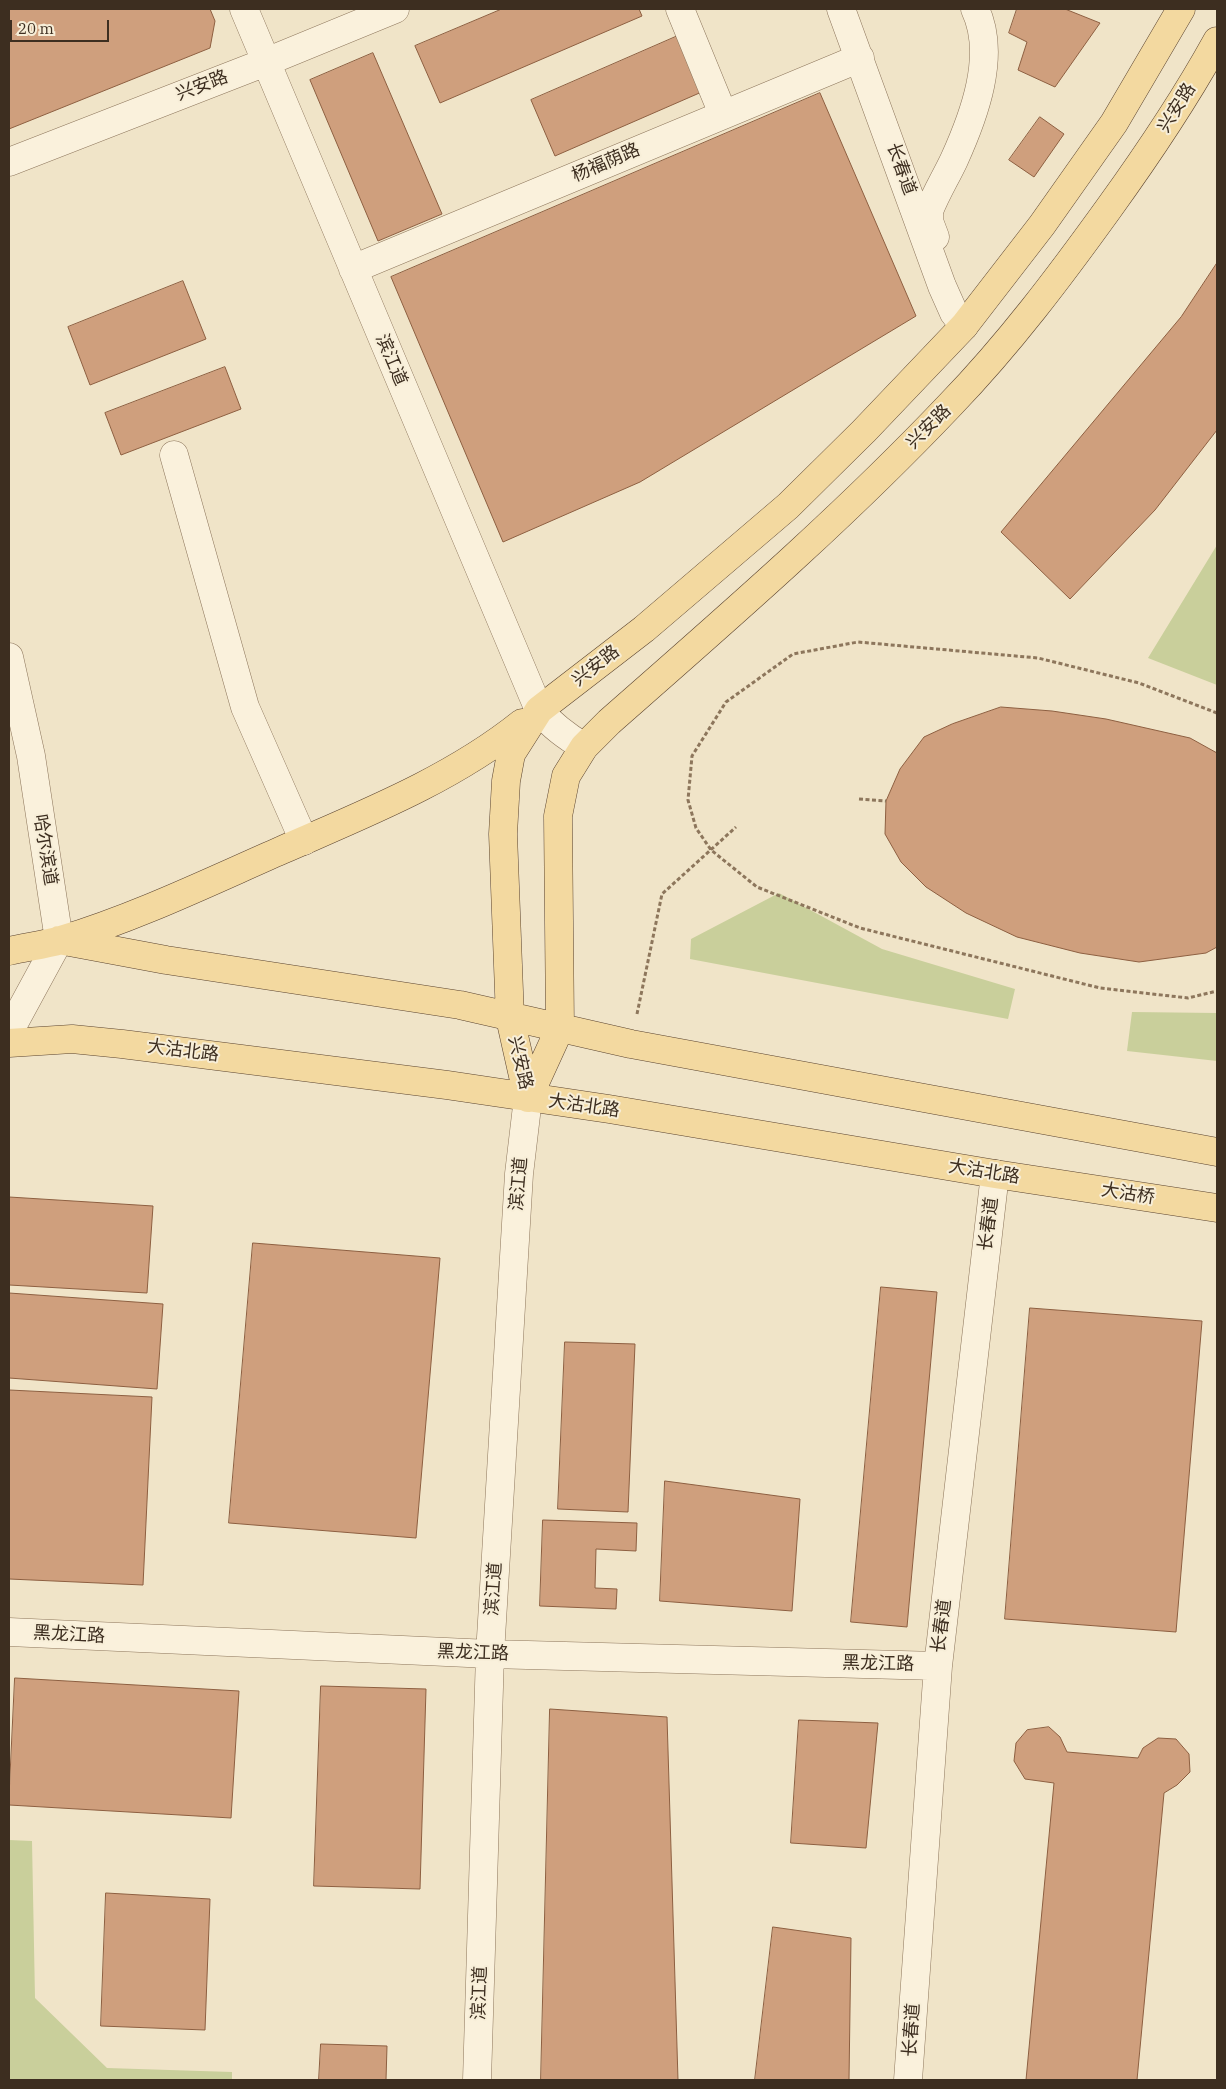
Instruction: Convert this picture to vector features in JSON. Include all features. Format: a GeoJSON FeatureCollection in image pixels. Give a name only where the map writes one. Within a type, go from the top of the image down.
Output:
{"type":"FeatureCollection","features":[{"type":"Feature","properties":{"kind":"main road","name":"兴安路"},"geometry":{"type":"LineString","coordinates":[[528,1098],[510,1018],[503,834],[506,781],[511,754],[539,710],[651,623],[788,506],[864,431],[968,323],[1042,225],[1114,123],[1181,9]]}},
{"type":"Feature","properties":{"kind":"main road","name":"兴安路"},"geometry":{"type":"LineString","coordinates":[[528,1098],[560,1028],[558,816],[566,776],[584,747],[609,722],[799,554],[928,429],[999,350],[1086,241],[1151,149],[1217,42]]}},
{"type":"Feature","properties":{"kind":"main road"},"geometry":{"type":"LineString","coordinates":[[968,323],[999,350]]}},
{"type":"Feature","properties":{"kind":"main road"},"geometry":{"type":"LineString","coordinates":[[9,951],[59,940],[134,915],[304,841],[431,782],[493,746],[539,710]]}},
{"type":"Feature","properties":{"kind":"main road"},"geometry":{"type":"LineString","coordinates":[[59,940],[166,960],[460,1006],[631,1044],[1217,1152]]}},
{"type":"Feature","properties":{"kind":"main road","name":"大沽北路"},"geometry":{"type":"LineString","coordinates":[[9,1043],[72,1040],[122,1044],[447,1085],[609,1109],[1038,1180]]}},
{"type":"Feature","properties":{"kind":"main road","name":"大沽桥"},"geometry":{"type":"LineString","coordinates":[[1038,1180],[1217,1208]]}},
{"type":"Feature","properties":{"kind":"street","name":"滨江道"},"geometry":{"type":"LineString","coordinates":[[244,9],[539,710],[548,722],[564,735],[584,747]]}},
{"type":"Feature","properties":{"kind":"street","name":"兴安路"},"geometry":{"type":"LineString","coordinates":[[9,162],[266,62],[395,9]]}},
{"type":"Feature","properties":{"kind":"street"},"geometry":{"type":"LineString","coordinates":[[680,9],[723,114]]}},
{"type":"Feature","properties":{"kind":"street","name":"长春道"},"geometry":{"type":"LineString","coordinates":[[841,9],[860,58],[923,196],[942,286],[954,313],[968,323]]}},
{"type":"Feature","properties":{"kind":"street"},"geometry":{"type":"LineString","coordinates":[[923,196],[954,160],[968,126],[984,64],[984,38],[975,9]]}},
{"type":"Feature","properties":{"kind":"street","name":"杨福荫路"},"geometry":{"type":"LineString","coordinates":[[353,269],[860,58]]}},
{"type":"Feature","properties":{"kind":"street"},"geometry":{"type":"LineString","coordinates":[[174,455],[245,707],[304,841]]}},
{"type":"Feature","properties":{"kind":"street","name":"哈尔滨道"},"geometry":{"type":"LineString","coordinates":[[9,657],[31,756],[59,940]]}},
{"type":"Feature","properties":{"kind":"street"},"geometry":{"type":"LineString","coordinates":[[9,1032],[59,940]]}},
{"type":"Feature","properties":{"kind":"street","name":"滨江道"},"geometry":{"type":"LineString","coordinates":[[477,2080],[490,1654],[519,1174],[528,1098]]}},
{"type":"Feature","properties":{"kind":"street","name":"长春道"},"geometry":{"type":"LineString","coordinates":[[908,2080],[938,1666],[995,1174]]}},
{"type":"Feature","properties":{"kind":"street","name":"黑龙江路"},"geometry":{"type":"LineString","coordinates":[[9,1632],[490,1654],[938,1666]]}},
{"type":"Feature","properties":{"kind":"path"},"geometry":{"type":"LineString","coordinates":[[1217,713],[1139,683],[1038,658],[858,642],[793,654],[726,702],[692,756],[688,800],[696,828],[711,850],[757,887],[860,928],[1100,988],[1188,998],[1217,991]]}},
{"type":"Feature","properties":{"kind":"path"},"geometry":{"type":"LineString","coordinates":[[859,799],[886,801]]}},
{"type":"Feature","properties":{"kind":"path"},"geometry":{"type":"LineString","coordinates":[[631,1044],[662,894],[736,827]]}},
{"type":"Feature","properties":{"kind":"green space"},"geometry":{"type":"Polygon","coordinates":[[[1217,545],[1217,685],[1148,658],[1217,545]]]}},
{"type":"Feature","properties":{"kind":"green space"},"geometry":{"type":"Polygon","coordinates":[[[779,893],[882,949],[1015,989],[1008,1019],[690,959],[691,939],[779,893]]]}},
{"type":"Feature","properties":{"kind":"green space"},"geometry":{"type":"Polygon","coordinates":[[[1132,1012],[1217,1013],[1217,1061],[1127,1051],[1132,1012]]]}},
{"type":"Feature","properties":{"kind":"green space"},"geometry":{"type":"Polygon","coordinates":[[[9,1840],[32,1841],[35,1998],[107,2068],[232,2072],[232,2080],[9,2080],[9,1840]]]}},
{"type":"Feature","properties":{"kind":"building"},"geometry":{"type":"Polygon","coordinates":[[[9,9],[210,9],[215,21],[210,48],[9,129],[9,9]]]}},
{"type":"Feature","properties":{"kind":"building"},"geometry":{"type":"Polygon","coordinates":[[[502,9],[639,9],[642,16],[440,103],[415,46],[502,9]]]}},
{"type":"Feature","properties":{"kind":"building"},"geometry":{"type":"Polygon","coordinates":[[[1017,9],[1065,9],[1100,23],[1055,87],[1018,70],[1027,42],[1009,33],[1017,9]]]}},
{"type":"Feature","properties":{"kind":"building"},"geometry":{"type":"Polygon","coordinates":[[[680,35],[704,91],[555,156],[531,100],[680,35]]]}},
{"type":"Feature","properties":{"kind":"building"},"geometry":{"type":"Polygon","coordinates":[[[373,53],[442,214],[378,241],[310,80],[373,53]]]}},
{"type":"Feature","properties":{"kind":"building"},"geometry":{"type":"Polygon","coordinates":[[[820,93],[916,316],[640,482],[503,542],[391,277],[820,93]]]}},
{"type":"Feature","properties":{"kind":"building"},"geometry":{"type":"Polygon","coordinates":[[[1040,117],[1064,134],[1034,177],[1009,160],[1040,117]]]}},
{"type":"Feature","properties":{"kind":"building"},"geometry":{"type":"Polygon","coordinates":[[[1217,263],[1217,430],[1155,510],[1070,599],[1001,532],[1181,317],[1217,263]]]}},
{"type":"Feature","properties":{"kind":"building"},"geometry":{"type":"Polygon","coordinates":[[[183,281],[206,339],[90,385],[68,327],[183,281]]]}},
{"type":"Feature","properties":{"kind":"building"},"geometry":{"type":"Polygon","coordinates":[[[225,367],[241,409],[121,455],[105,413],[225,367]]]}},
{"type":"Feature","properties":{"kind":"building"},"geometry":{"type":"Polygon","coordinates":[[[1001,707],[1052,711],[1106,719],[1190,738],[1217,753],[1217,947],[1206,953],[1139,962],[1080,953],[1017,937],[966,913],[926,887],[901,862],[885,834],[886,801],[900,769],[924,737],[952,724],[1001,707]]]}},
{"type":"Feature","properties":{"kind":"building"},"geometry":{"type":"Polygon","coordinates":[[[9,1197],[153,1206],[147,1293],[9,1285],[9,1197]]]}},
{"type":"Feature","properties":{"kind":"building"},"geometry":{"type":"Polygon","coordinates":[[[253,1243],[440,1258],[416,1538],[229,1523],[253,1243]]]}},
{"type":"Feature","properties":{"kind":"building"},"geometry":{"type":"Polygon","coordinates":[[[881,1287],[937,1292],[907,1627],[851,1622],[881,1287]]]}},
{"type":"Feature","properties":{"kind":"building"},"geometry":{"type":"Polygon","coordinates":[[[9,1293],[163,1304],[157,1389],[9,1378],[9,1293]]]}},
{"type":"Feature","properties":{"kind":"building"},"geometry":{"type":"Polygon","coordinates":[[[1030,1308],[1202,1321],[1176,1632],[1005,1619],[1030,1308]]]}},
{"type":"Feature","properties":{"kind":"building"},"geometry":{"type":"Polygon","coordinates":[[[565,1342],[635,1344],[628,1512],[558,1509],[565,1342]]]}},
{"type":"Feature","properties":{"kind":"building"},"geometry":{"type":"Polygon","coordinates":[[[9,1390],[152,1397],[143,1585],[9,1579],[9,1390]]]}},
{"type":"Feature","properties":{"kind":"building"},"geometry":{"type":"Polygon","coordinates":[[[665,1481],[800,1499],[792,1611],[660,1601],[665,1481]]]}},
{"type":"Feature","properties":{"kind":"building"},"geometry":{"type":"Polygon","coordinates":[[[543,1520],[637,1523],[636,1551],[596,1549],[595,1588],[617,1589],[616,1609],[540,1606],[543,1520]]]}},
{"type":"Feature","properties":{"kind":"building"},"geometry":{"type":"Polygon","coordinates":[[[15,1678],[239,1691],[231,1818],[9,1805],[15,1678]]]}},
{"type":"Feature","properties":{"kind":"building"},"geometry":{"type":"Polygon","coordinates":[[[321,1686],[426,1689],[420,1889],[314,1886],[321,1686]]]}},
{"type":"Feature","properties":{"kind":"building"},"geometry":{"type":"Polygon","coordinates":[[[550,1709],[667,1717],[678,2080],[541,2080],[550,1709]]]}},
{"type":"Feature","properties":{"kind":"building"},"geometry":{"type":"Polygon","coordinates":[[[799,1720],[878,1723],[866,1848],[791,1843],[799,1720]]]}},
{"type":"Feature","properties":{"kind":"building"},"geometry":{"type":"Polygon","coordinates":[[[1049,1727],[1060,1737],[1067,1752],[1138,1758],[1143,1748],[1158,1738],[1176,1739],[1189,1754],[1190,1772],[1177,1785],[1164,1793],[1137,2080],[1026,2080],[1054,1783],[1025,1779],[1014,1761],[1016,1743],[1027,1730],[1049,1727]]]}},
{"type":"Feature","properties":{"kind":"building"},"geometry":{"type":"Polygon","coordinates":[[[106,1893],[210,1899],[205,2030],[101,2026],[106,1893]]]}},
{"type":"Feature","properties":{"kind":"building"},"geometry":{"type":"Polygon","coordinates":[[[773,1927],[851,1938],[849,2080],[755,2080],[773,1927]]]}},
{"type":"Feature","properties":{"kind":"building"},"geometry":{"type":"Polygon","coordinates":[[[321,2044],[387,2046],[386,2080],[319,2080],[321,2044]]]}}]}
